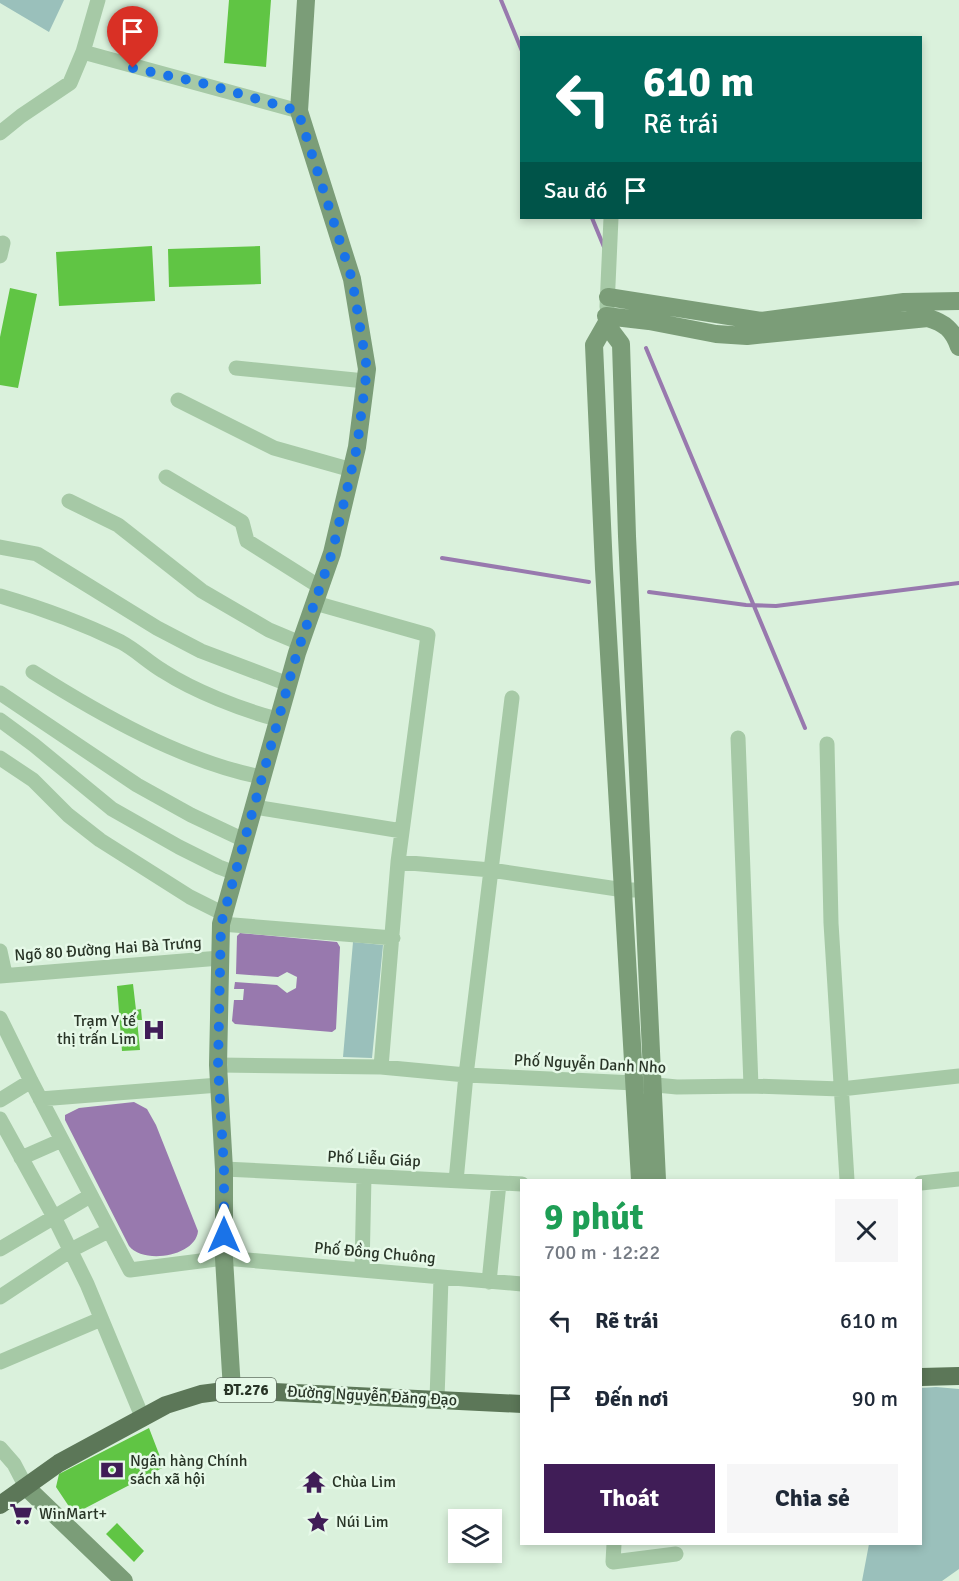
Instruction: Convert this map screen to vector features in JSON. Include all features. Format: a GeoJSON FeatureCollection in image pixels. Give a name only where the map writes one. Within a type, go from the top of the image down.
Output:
{"type":"FeatureCollection","features":[{"type":"Feature","properties":{"kind":"main road"},"geometry":{"type":"LineString","coordinates":[[922,1377],[959,1376]]}},
{"type":"Feature","properties":{"kind":"main road","name":"Đường Nguyễn Đăng Đạo"},"geometry":{"type":"LineString","coordinates":[[0,1505],[60,1463],[166,1405],[201,1394],[232,1390],[520,1404]]}},
{"type":"Feature","properties":{"kind":"street"},"geometry":{"type":"LineString","coordinates":[[0,133],[21,116],[70,84],[98,0]]}},
{"type":"Feature","properties":{"kind":"street"},"geometry":{"type":"LineString","coordinates":[[232,1390],[224,1258],[224,1169],[218,1065],[219,958],[223,919],[300,643],[332,553],[357,447],[367,369],[352,279],[298,111],[306,0]]}},
{"type":"Feature","properties":{"kind":"street"},"geometry":{"type":"LineString","coordinates":[[82,52],[298,111]]}},
{"type":"Feature","properties":{"kind":"street"},"geometry":{"type":"LineString","coordinates":[[612,219],[606,320],[594,345],[640,1179]]}},
{"type":"Feature","properties":{"kind":"street"},"geometry":{"type":"LineString","coordinates":[[608,297],[760,321],[904,302],[959,301]]}},
{"type":"Feature","properties":{"kind":"street"},"geometry":{"type":"LineString","coordinates":[[606,320],[649,321],[716,334],[747,336],[928,318],[942,322],[954,322],[951,329],[959,347]]}},
{"type":"Feature","properties":{"kind":"street"},"geometry":{"type":"LineString","coordinates":[[606,320],[621,344],[657,1179]]}},
{"type":"Feature","properties":{"kind":"street"},"geometry":{"type":"LineString","coordinates":[[236,368],[365,381]]}},
{"type":"Feature","properties":{"kind":"street"},"geometry":{"type":"LineString","coordinates":[[178,400],[274,448],[352,470]]}},
{"type":"Feature","properties":{"kind":"street"},"geometry":{"type":"LineString","coordinates":[[166,477],[242,522],[247,541],[317,595],[428,635],[398,862],[381,1067]]}},
{"type":"Feature","properties":{"kind":"street"},"geometry":{"type":"LineString","coordinates":[[69,501],[118,525],[202,591],[269,630],[300,643]]}},
{"type":"Feature","properties":{"kind":"street"},"geometry":{"type":"LineString","coordinates":[[0,547],[37,554],[174,638],[211,655],[288,684]]}},
{"type":"Feature","properties":{"kind":"street"},"geometry":{"type":"LineString","coordinates":[[0,596],[46,610],[111,638],[145,657],[162,671],[251,712],[278,719]]}},
{"type":"Feature","properties":{"kind":"street"},"geometry":{"type":"LineString","coordinates":[[33,672],[88,706],[170,746],[208,763],[261,777]]}},
{"type":"Feature","properties":{"kind":"street"},"geometry":{"type":"LineString","coordinates":[[0,693],[137,785],[191,815],[244,840]]}},
{"type":"Feature","properties":{"kind":"street"},"geometry":{"type":"LineString","coordinates":[[456,1181],[466,1075],[512,698]]}},
{"type":"Feature","properties":{"kind":"street"},"geometry":{"type":"LineString","coordinates":[[0,720],[112,809],[179,847],[235,873]]}},
{"type":"Feature","properties":{"kind":"street"},"geometry":{"type":"LineString","coordinates":[[614,723],[636,723]]}},
{"type":"Feature","properties":{"kind":"street"},"geometry":{"type":"LineString","coordinates":[[738,738],[751,1086]]}},
{"type":"Feature","properties":{"kind":"street"},"geometry":{"type":"LineString","coordinates":[[827,744],[831,923],[847,1179]]}},
{"type":"Feature","properties":{"kind":"street"},"geometry":{"type":"LineString","coordinates":[[0,758],[33,780],[68,816],[100,840],[223,919],[393,938]]}},
{"type":"Feature","properties":{"kind":"street"},"geometry":{"type":"LineString","coordinates":[[254,807],[402,831]]}},
{"type":"Feature","properties":{"kind":"street"},"geometry":{"type":"LineString","coordinates":[[398,862],[491,870],[624,890],[644,890]]}},
{"type":"Feature","properties":{"kind":"street"},"geometry":{"type":"LineString","coordinates":[[0,951],[3,975]]}},
{"type":"Feature","properties":{"kind":"street","name":"Ngõ 80 Đường Hai Bà Trưng"},"geometry":{"type":"LineString","coordinates":[[3,975],[219,958]]}},
{"type":"Feature","properties":{"kind":"street"},"geometry":{"type":"LineString","coordinates":[[0,1018],[108,1231],[70,1250],[0,1297]]}},
{"type":"Feature","properties":{"kind":"street","name":"Phố Nguyễn Danh Nho"},"geometry":{"type":"LineString","coordinates":[[218,1065],[381,1067],[466,1075],[677,1087],[751,1086],[841,1089],[959,1076]]}},
{"type":"Feature","properties":{"kind":"street"},"geometry":{"type":"LineString","coordinates":[[0,1101],[30,1081]]}},
{"type":"Feature","properties":{"kind":"street"},"geometry":{"type":"LineString","coordinates":[[40,1099],[219,1084]]}},
{"type":"Feature","properties":{"kind":"street"},"geometry":{"type":"LineString","coordinates":[[0,1119],[6,1146],[21,1158],[70,1250],[143,1419]]}},
{"type":"Feature","properties":{"kind":"street"},"geometry":{"type":"LineString","coordinates":[[21,1158],[62,1140]]}},
{"type":"Feature","properties":{"kind":"street","name":"Phố Liễu Giáp"},"geometry":{"type":"LineString","coordinates":[[224,1169],[520,1184]]}},
{"type":"Feature","properties":{"kind":"street"},"geometry":{"type":"LineString","coordinates":[[362,1270],[364,1176]]}},
{"type":"Feature","properties":{"kind":"street"},"geometry":{"type":"LineString","coordinates":[[922,1183],[959,1179]]}},
{"type":"Feature","properties":{"kind":"street"},"geometry":{"type":"LineString","coordinates":[[489,1282],[499,1183]]}},
{"type":"Feature","properties":{"kind":"street"},"geometry":{"type":"LineString","coordinates":[[0,1250],[90,1196]]}},
{"type":"Feature","properties":{"kind":"street","name":"Phố Đồng Chuông"},"geometry":{"type":"LineString","coordinates":[[108,1231],[130,1270],[224,1258],[520,1284]]}},
{"type":"Feature","properties":{"kind":"street"},"geometry":{"type":"LineString","coordinates":[[437,1399],[441,1278]]}},
{"type":"Feature","properties":{"kind":"street"},"geometry":{"type":"LineString","coordinates":[[0,1362],[101,1319]]}},
{"type":"Feature","properties":{"kind":"street"},"geometry":{"type":"LineString","coordinates":[[0,1448],[14,1464],[26,1487],[124,1581]]}},
{"type":"Feature","properties":{"kind":"street"},"geometry":{"type":"LineString","coordinates":[[614,1545],[613,1562],[676,1554]]}},
{"type":"Feature","properties":{"kind":"shaded area"},"geometry":{"type":"Polygon","coordinates":[[[0,0],[64,0],[49,32],[0,3],[0,0]]]}},
{"type":"Feature","properties":{"kind":"shaded area"},"geometry":{"type":"Polygon","coordinates":[[[240,933],[337,942],[340,947],[336,1029],[332,1032],[235,1024],[232,1021],[234,1000],[243,1000],[244,989],[234,989],[235,982],[277,985],[287,993],[296,988],[297,977],[287,972],[278,977],[236,974],[237,936],[240,933]]]}},
{"type":"Feature","properties":{"kind":"shaded area"},"geometry":{"type":"Polygon","coordinates":[[[353,942],[383,945],[372,1058],[343,1057],[353,942]]]}},
{"type":"Feature","properties":{"kind":"shaded area"},"geometry":{"type":"Polygon","coordinates":[[[134,1102],[147,1109],[156,1125],[198,1231],[195,1240],[188,1247],[168,1255],[146,1255],[136,1252],[129,1246],[65,1120],[65,1115],[79,1108],[134,1102]]]}},
{"type":"Feature","properties":{"kind":"shaded area"},"geometry":{"type":"Polygon","coordinates":[[[922,1388],[959,1389],[959,1569],[942,1581],[862,1581],[869,1545],[922,1545],[922,1388]]]}},
{"type":"Feature","properties":{"kind":"building"},"geometry":{"type":"Polygon","coordinates":[[[229,0],[271,0],[266,67],[224,63],[229,0]]]}},
{"type":"Feature","properties":{"kind":"building"},"geometry":{"type":"Polygon","coordinates":[[[152,246],[155,301],[59,306],[56,252],[152,246]]]}},
{"type":"Feature","properties":{"kind":"building"},"geometry":{"type":"Polygon","coordinates":[[[260,246],[261,284],[169,287],[168,249],[260,246]]]}},
{"type":"Feature","properties":{"kind":"building"},"geometry":{"type":"Polygon","coordinates":[[[10,288],[37,294],[18,388],[0,385],[0,337],[10,288]]]}},
{"type":"Feature","properties":{"kind":"building"},"geometry":{"type":"Polygon","coordinates":[[[133,984],[136,1010],[141,1009],[142,1020],[137,1020],[140,1050],[122,1051],[117,986],[133,984]]]}},
{"type":"Feature","properties":{"kind":"building","name":"Ngân hàng Chính sách xã hội"},"geometry":{"type":"Polygon","coordinates":[[[149,1428],[164,1467],[74,1514],[56,1487],[59,1474],[149,1428]]]}},
{"type":"Feature","properties":{"kind":"building"},"geometry":{"type":"Polygon","coordinates":[[[117,1523],[144,1551],[134,1562],[106,1534],[117,1523]]]}},
{"type":"Feature","properties":{"kind":"waterway"},"geometry":{"type":"LineString","coordinates":[[501,0],[520,46]]}},
{"type":"Feature","properties":{"kind":"waterway"},"geometry":{"type":"LineString","coordinates":[[592,219],[604,247]]}},
{"type":"Feature","properties":{"kind":"waterway"},"geometry":{"type":"LineString","coordinates":[[646,348],[805,728]]}},
{"type":"Feature","properties":{"kind":"waterway"},"geometry":{"type":"LineString","coordinates":[[442,558],[589,582]]}},
{"type":"Feature","properties":{"kind":"waterway"},"geometry":{"type":"LineString","coordinates":[[649,592],[746,605],[776,606],[959,583]]}},
{"type":"Feature","properties":{"kind":"place","name":"Trạm Y tế thị trấn Lim"},"geometry":{"type":"Point","coordinates":[154,1030]}},
{"type":"Feature","properties":{"kind":"place","name":"Ngân hàng Chính sách xã hội"},"geometry":{"type":"Point","coordinates":[112,1470]}},
{"type":"Feature","properties":{"kind":"place","name":"Chùa Lim"},"geometry":{"type":"Point","coordinates":[314,1482]}},
{"type":"Feature","properties":{"kind":"place","name":"WinMart+"},"geometry":{"type":"Point","coordinates":[21,1514]}},
{"type":"Feature","properties":{"kind":"place","name":"Núi Lim"},"geometry":{"type":"Point","coordinates":[318,1522]}},
{"type":"Feature","properties":{"kind":"route"},"geometry":{"type":"LineString","coordinates":[[133,68],[206,84],[298,111],[352,279],[367,369],[357,447],[332,553],[297,653],[272,736],[221,924],[218,1065],[224,1169],[224,1235]]}}]}
